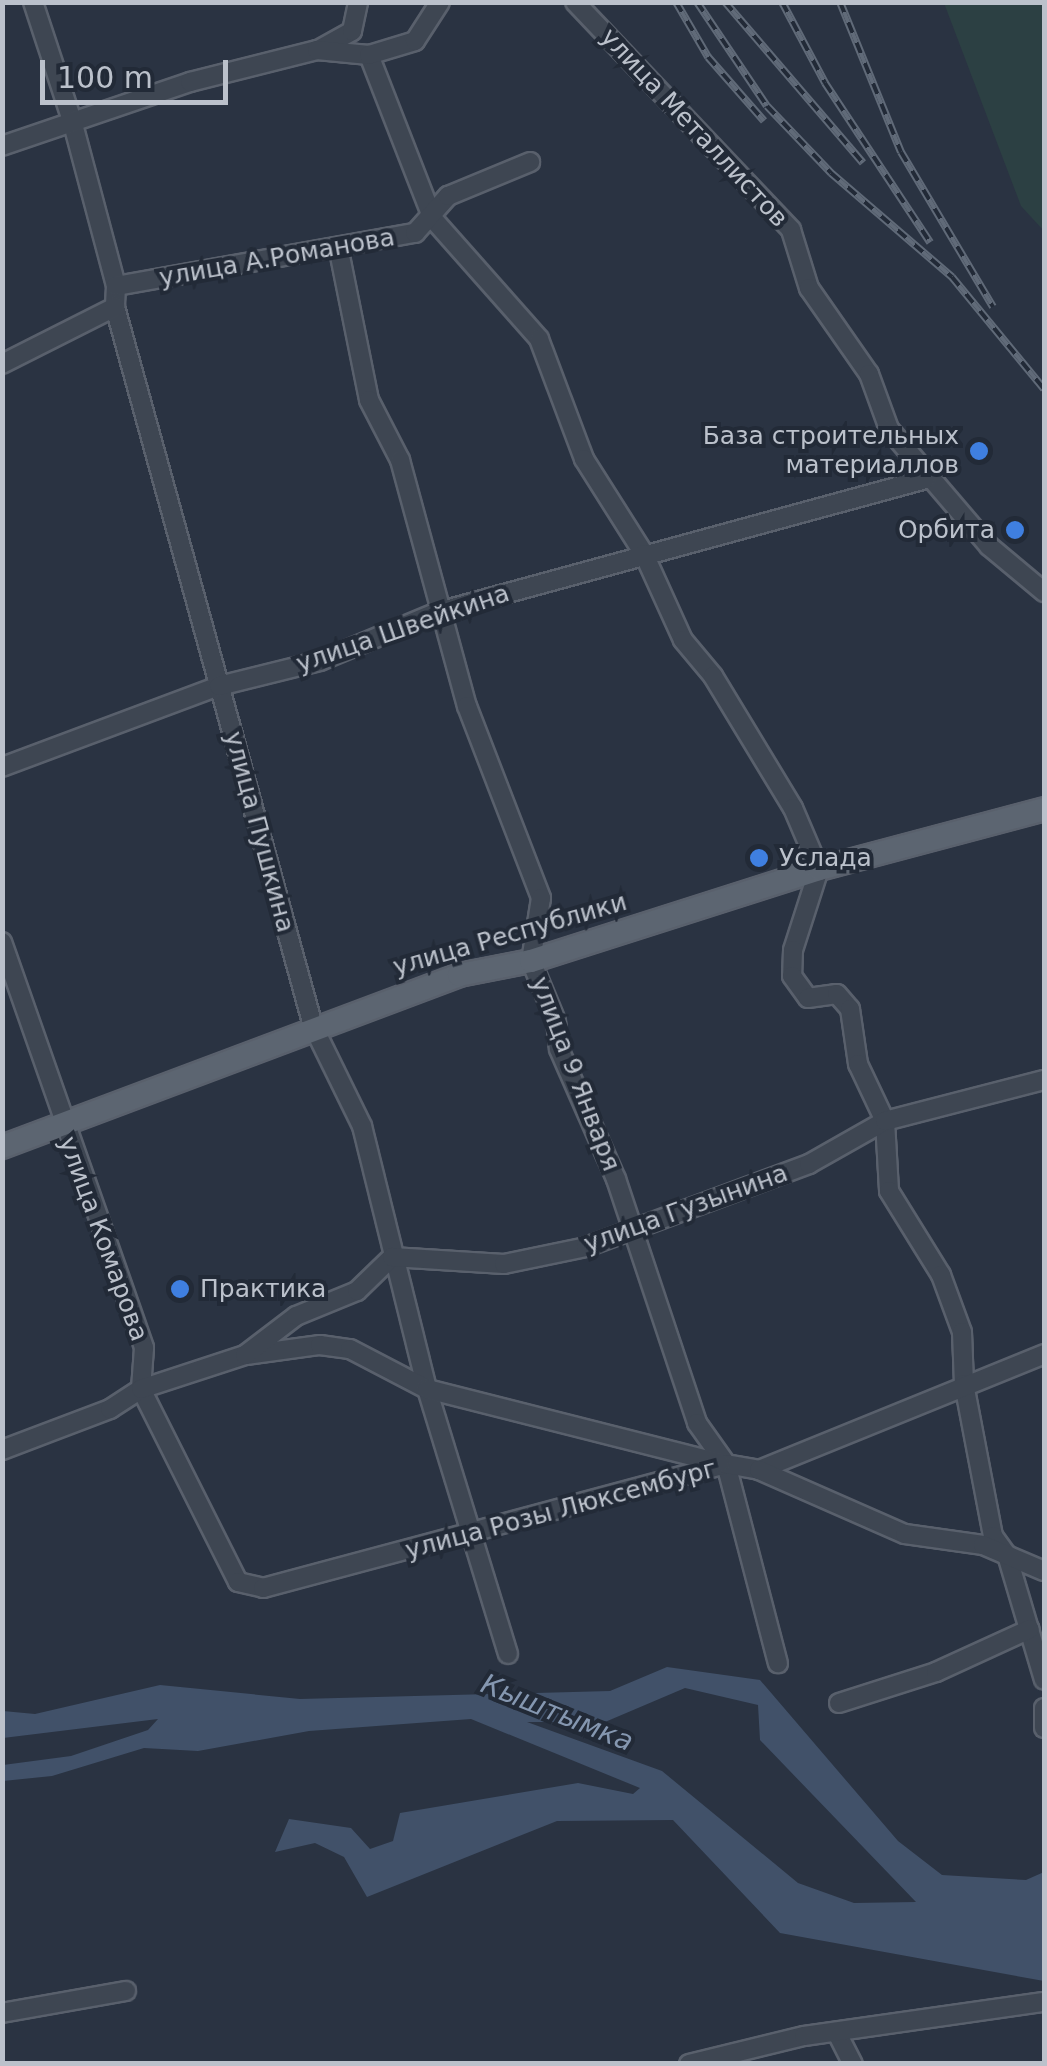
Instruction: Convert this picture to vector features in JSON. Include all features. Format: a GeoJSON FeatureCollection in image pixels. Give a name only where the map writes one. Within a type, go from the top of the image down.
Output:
{"type":"FeatureCollection","features":[{"type":"Feature","properties":{"kind":"main road","name":"улица Республики"},"geometry":{"type":"LineString","coordinates":[[2,1148],[313,1026],[459,975],[530,960],[819,868],[1044,808]]}},
{"type":"Feature","properties":{"kind":"street","name":"улица Пушкина"},"geometry":{"type":"LineString","coordinates":[[33,2],[73,124],[116,286],[115,307],[313,1026],[362,1126],[426,1389],[508,1654]]}},
{"type":"Feature","properties":{"kind":"street"},"geometry":{"type":"LineString","coordinates":[[2,146],[190,82],[317,50],[352,30],[358,2]]}},
{"type":"Feature","properties":{"kind":"street"},"geometry":{"type":"LineString","coordinates":[[317,50],[369,55],[415,41],[440,2]]}},
{"type":"Feature","properties":{"kind":"street","name":"улица Металлистов"},"geometry":{"type":"LineString","coordinates":[[575,2],[791,230],[809,288],[850,342],[889,429],[926,479],[989,546],[1044,592]]}},
{"type":"Feature","properties":{"kind":"street"},"geometry":{"type":"LineString","coordinates":[[369,55],[433,219],[539,339],[584,459],[644,554],[683,640],[793,808],[819,868],[793,950],[792,976],[808,998],[838,994],[850,1008],[858,1064],[885,1121],[889,1191],[941,1275],[962,1332],[964,1384],[994,1536],[1007,1555],[1044,1680]]}},
{"type":"Feature","properties":{"kind":"street","name":"улица А.Романова"},"geometry":{"type":"LineString","coordinates":[[116,286],[261,256],[340,251],[415,233],[433,219],[448,196],[530,162]]}},
{"type":"Feature","properties":{"kind":"street","name":"улица 9 Января"},"geometry":{"type":"LineString","coordinates":[[340,251],[369,400],[400,460],[466,706],[541,898],[530,960],[556,1021],[560,1050],[616,1179],[628,1230],[697,1423],[726,1464],[778,1663]]}},
{"type":"Feature","properties":{"kind":"street"},"geometry":{"type":"LineString","coordinates":[[2,364],[115,307]]}},
{"type":"Feature","properties":{"kind":"street","name":"улица Швейкина"},"geometry":{"type":"LineString","coordinates":[[2,767],[219,686],[320,661],[438,612],[926,479]]}},
{"type":"Feature","properties":{"kind":"street","name":"улица Комарова"},"geometry":{"type":"LineString","coordinates":[[2,942],[62,1124],[144,1348],[141,1389],[238,1582]]}},
{"type":"Feature","properties":{"kind":"street","name":"улица Гузынина"},"geometry":{"type":"LineString","coordinates":[[392,1257],[504,1264],[586,1247],[809,1164],[885,1121],[1044,1080]]}},
{"type":"Feature","properties":{"kind":"street"},"geometry":{"type":"LineString","coordinates":[[244,1355],[296,1316],[358,1291],[392,1257]]}},
{"type":"Feature","properties":{"kind":"street"},"geometry":{"type":"LineString","coordinates":[[2,1450],[110,1410],[141,1389],[244,1355],[320,1345],[350,1349],[426,1389],[726,1464]]}},
{"type":"Feature","properties":{"kind":"street"},"geometry":{"type":"LineString","coordinates":[[759,1470],[1044,1354]]}},
{"type":"Feature","properties":{"kind":"street","name":"улица Розы Люксембург"},"geometry":{"type":"LineString","coordinates":[[238,1582],[263,1588],[474,1536],[726,1464],[759,1470],[905,1534],[983,1545],[1044,1571]]}},
{"type":"Feature","properties":{"kind":"street"},"geometry":{"type":"LineString","coordinates":[[839,1702],[936,1672],[1030,1629]]}},
{"type":"Feature","properties":{"kind":"street"},"geometry":{"type":"LineString","coordinates":[[1044,1708],[1044,1728]]}},
{"type":"Feature","properties":{"kind":"street"},"geometry":{"type":"LineString","coordinates":[[2,2013],[126,1991]]}},
{"type":"Feature","properties":{"kind":"street"},"geometry":{"type":"LineString","coordinates":[[689,2064],[804,2036],[838,2035],[1044,2002]]}},
{"type":"Feature","properties":{"kind":"street"},"geometry":{"type":"LineString","coordinates":[[838,2035],[853,2064]]}},
{"type":"Feature","properties":{"kind":"green space"},"geometry":{"type":"Polygon","coordinates":[[[944,3],[1044,3],[1044,231],[1021,206],[944,3]]]}},
{"type":"Feature","properties":{"kind":"water","name":"Кыштымка"},"geometry":{"type":"Polygon","coordinates":[[[667,1667],[760,1680],[898,1841],[942,1875],[1026,1880],[1044,1872],[1044,1981],[780,1933],[673,1820],[557,1821],[367,1897],[344,1857],[315,1843],[275,1852],[289,1819],[351,1828],[370,1849],[393,1841],[400,1813],[578,1783],[633,1794],[640,1788],[471,1719],[309,1731],[198,1751],[144,1748],[52,1776],[3,1781],[3,1765],[71,1756],[148,1730],[158,1719],[3,1738],[3,1711],[35,1714],[160,1685],[300,1699],[610,1691],[667,1667]],[[685,1688],[605,1722],[527,1722],[662,1771],[798,1883],[854,1903],[916,1902],[760,1740],[758,1705],[685,1688]]]}},
{"type":"Feature","properties":{"kind":"railway"},"geometry":{"type":"LineString","coordinates":[[676,2],[708,57],[764,121]]}},
{"type":"Feature","properties":{"kind":"railway"},"geometry":{"type":"LineString","coordinates":[[697,2],[767,106],[831,173],[952,277],[1044,389]]}},
{"type":"Feature","properties":{"kind":"railway"},"geometry":{"type":"LineString","coordinates":[[725,2],[863,163]]}},
{"type":"Feature","properties":{"kind":"railway"},"geometry":{"type":"LineString","coordinates":[[782,2],[825,83],[930,242]]}},
{"type":"Feature","properties":{"kind":"railway"},"geometry":{"type":"LineString","coordinates":[[840,2],[901,152],[993,307]]}},
{"type":"Feature","properties":{"kind":"place","name":"База cтроительных материаллов"},"geometry":{"type":"Point","coordinates":[979,451]}},
{"type":"Feature","properties":{"kind":"place","name":"Орбита"},"geometry":{"type":"Point","coordinates":[1015,530]}},
{"type":"Feature","properties":{"kind":"place","name":"Услада"},"geometry":{"type":"Point","coordinates":[759,858]}},
{"type":"Feature","properties":{"kind":"place","name":"Практика"},"geometry":{"type":"Point","coordinates":[180,1289]}}]}
